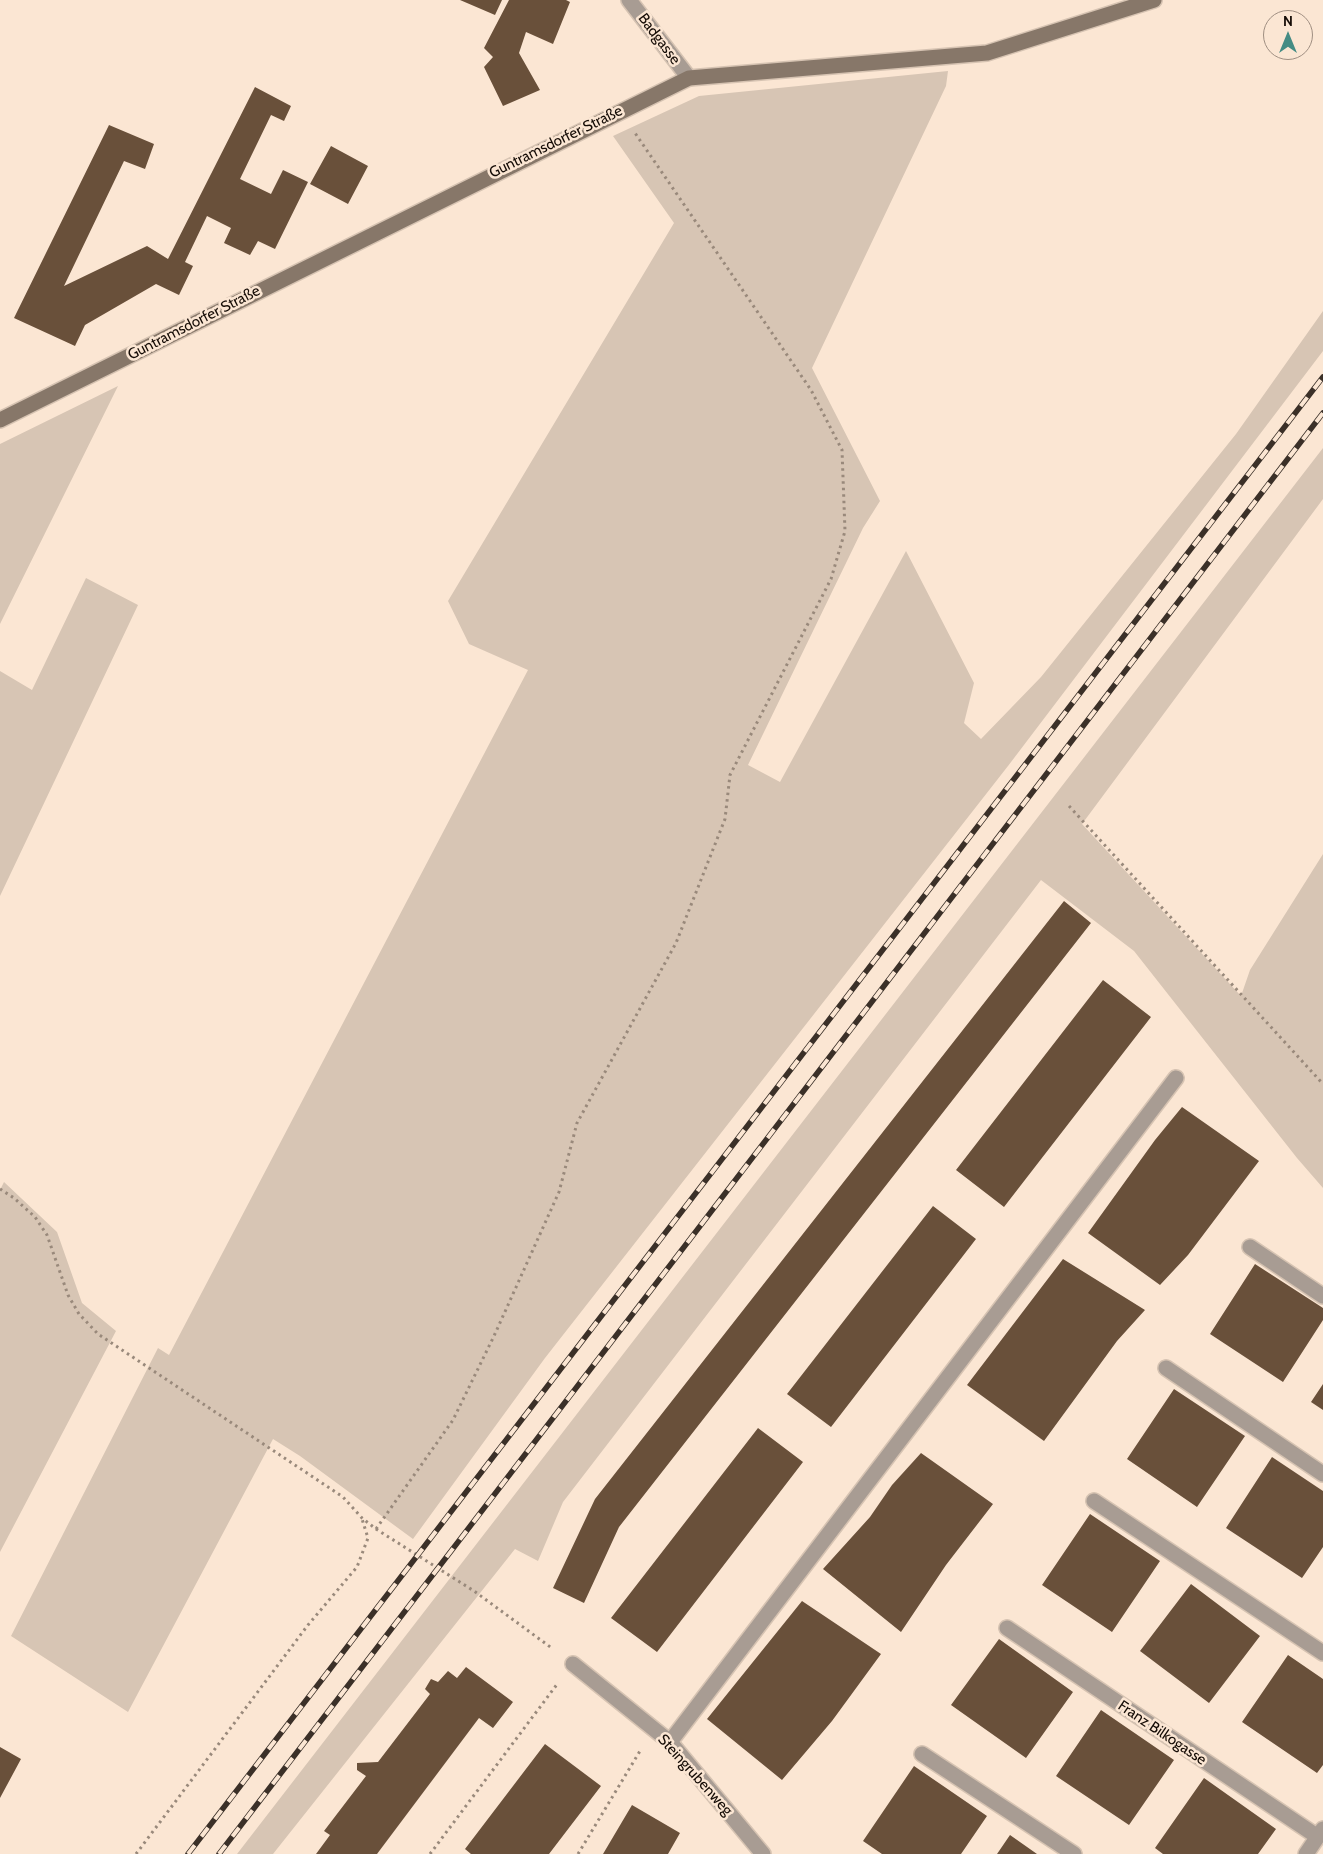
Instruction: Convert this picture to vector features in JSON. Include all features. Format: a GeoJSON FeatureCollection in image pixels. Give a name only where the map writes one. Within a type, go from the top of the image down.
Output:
{"type":"FeatureCollection","features":[{"type":"Feature","properties":{"kind":"street","name":"Badgasse"},"geometry":{"type":"LineString","coordinates":[[630,0],[689,78]]}},
{"type":"Feature","properties":{"kind":"street","name":"Guntramsdorfer Straße"},"geometry":{"type":"LineString","coordinates":[[0,420],[689,78],[987,53],[1154,0]]}},
{"type":"Feature","properties":{"kind":"street"},"geometry":{"type":"LineString","coordinates":[[670,1742],[1176,1078]]}},
{"type":"Feature","properties":{"kind":"street"},"geometry":{"type":"LineString","coordinates":[[1250,1247],[1323,1296]]}},
{"type":"Feature","properties":{"kind":"street"},"geometry":{"type":"LineString","coordinates":[[1166,1368],[1323,1474]]}},
{"type":"Feature","properties":{"kind":"street"},"geometry":{"type":"LineString","coordinates":[[1094,1501],[1323,1653]]}},
{"type":"Feature","properties":{"kind":"street","name":"Franz Bilkogasse"},"geometry":{"type":"LineString","coordinates":[[1007,1628],[1320,1833],[1306,1854]]}},
{"type":"Feature","properties":{"kind":"street","name":"Steingrubenweg"},"geometry":{"type":"LineString","coordinates":[[573,1664],[670,1742],[763,1854]]}},
{"type":"Feature","properties":{"kind":"street"},"geometry":{"type":"LineString","coordinates":[[922,1754],[1074,1854]]}},
{"type":"Feature","properties":{"kind":"path"},"geometry":{"type":"LineString","coordinates":[[376,1529],[453,1420],[494,1336],[559,1192],[577,1124],[676,943],[725,819],[730,775],[832,579],[845,531],[842,450],[812,390],[620,111]]}},
{"type":"Feature","properties":{"kind":"path"},"geometry":{"type":"LineString","coordinates":[[1069,806],[1323,1084]]}},
{"type":"Feature","properties":{"kind":"path"},"geometry":{"type":"LineString","coordinates":[[0,1189],[14,1198],[35,1218],[47,1235],[68,1294],[79,1314],[98,1334],[343,1497],[362,1518],[376,1529],[474,1591],[573,1664],[430,1854]]}},
{"type":"Feature","properties":{"kind":"path"},"geometry":{"type":"LineString","coordinates":[[136,1854],[308,1625],[357,1567],[368,1538],[362,1518]]}},
{"type":"Feature","properties":{"kind":"path"},"geometry":{"type":"LineString","coordinates":[[578,1854],[653,1729]]}},
{"type":"Feature","properties":{"kind":"shaded area"},"geometry":{"type":"Polygon","coordinates":[[[948,71],[946,86],[812,368],[880,501],[863,528],[748,765],[780,782],[906,551],[974,683],[964,723],[981,739],[1041,677],[1236,434],[1323,311],[1323,351],[1008,766],[545,1358],[413,1539],[300,1456],[273,1439],[128,1712],[11,1636],[158,1348],[169,1355],[528,670],[469,644],[448,601],[674,223],[613,136],[699,96],[948,71]]]}},
{"type":"Feature","properties":{"kind":"shaded area"},"geometry":{"type":"Polygon","coordinates":[[[118,386],[0,624],[0,444],[118,386]]]}},
{"type":"Feature","properties":{"kind":"shaded area"},"geometry":{"type":"Polygon","coordinates":[[[1323,448],[1323,499],[1082,824],[1241,996],[1250,970],[1323,854],[1323,1188],[1297,1158],[1134,951],[1041,880],[563,1502],[538,1561],[515,1549],[273,1854],[237,1854],[1323,448]]]}},
{"type":"Feature","properties":{"kind":"shaded area"},"geometry":{"type":"Polygon","coordinates":[[[86,578],[138,605],[0,896],[0,671],[32,690],[86,578]]]}},
{"type":"Feature","properties":{"kind":"shaded area"},"geometry":{"type":"Polygon","coordinates":[[[4,1182],[57,1232],[82,1303],[116,1331],[0,1552],[0,1190],[4,1182]]]}},
{"type":"Feature","properties":{"kind":"building"},"geometry":{"type":"Polygon","coordinates":[[[460,0],[502,0],[495,15],[460,0]]]}},
{"type":"Feature","properties":{"kind":"building"},"geometry":{"type":"Polygon","coordinates":[[[509,0],[566,0],[570,2],[553,44],[526,32],[519,53],[540,90],[503,106],[484,67],[493,57],[484,48],[509,0]]]}},
{"type":"Feature","properties":{"kind":"building"},"geometry":{"type":"Polygon","coordinates":[[[255,87],[291,106],[284,121],[271,115],[240,179],[271,194],[283,170],[308,182],[275,249],[258,241],[250,255],[224,243],[231,228],[207,216],[185,262],[193,266],[179,295],[156,284],[85,325],[75,346],[14,318],[109,125],[154,144],[145,169],[124,161],[64,286],[147,246],[168,259],[255,87]]]}},
{"type":"Feature","properties":{"kind":"building"},"geometry":{"type":"Polygon","coordinates":[[[331,146],[368,166],[348,204],[310,184],[331,146]]]}},
{"type":"Feature","properties":{"kind":"building"},"geometry":{"type":"Polygon","coordinates":[[[1064,901],[1091,923],[619,1527],[584,1603],[553,1588],[595,1499],[1064,901]]]}},
{"type":"Feature","properties":{"kind":"building"},"geometry":{"type":"Polygon","coordinates":[[[1103,980],[1151,1017],[1004,1207],[956,1170],[1103,980]]]}},
{"type":"Feature","properties":{"kind":"building"},"geometry":{"type":"Polygon","coordinates":[[[1182,1107],[1259,1161],[1188,1255],[1160,1285],[1088,1233],[1155,1140],[1182,1107]]]}},
{"type":"Feature","properties":{"kind":"building"},"geometry":{"type":"Polygon","coordinates":[[[933,1206],[976,1239],[831,1427],[787,1394],[933,1206]]]}},
{"type":"Feature","properties":{"kind":"building"},"geometry":{"type":"Polygon","coordinates":[[[1063,1259],[1145,1310],[1117,1341],[1044,1441],[967,1385],[1063,1259]]]}},
{"type":"Feature","properties":{"kind":"building"},"geometry":{"type":"Polygon","coordinates":[[[1255,1264],[1323,1308],[1323,1320],[1283,1382],[1210,1334],[1255,1264]]]}},
{"type":"Feature","properties":{"kind":"building"},"geometry":{"type":"Polygon","coordinates":[[[1323,1384],[1323,1410],[1311,1402],[1323,1384]]]}},
{"type":"Feature","properties":{"kind":"building"},"geometry":{"type":"Polygon","coordinates":[[[1174,1389],[1245,1436],[1197,1507],[1127,1459],[1174,1389]]]}},
{"type":"Feature","properties":{"kind":"building"},"geometry":{"type":"Polygon","coordinates":[[[758,1428],[803,1462],[657,1652],[611,1618],[758,1428]]]}},
{"type":"Feature","properties":{"kind":"building"},"geometry":{"type":"Polygon","coordinates":[[[921,1453],[993,1504],[946,1565],[901,1632],[823,1569],[870,1517],[892,1485],[921,1453]]]}},
{"type":"Feature","properties":{"kind":"building"},"geometry":{"type":"Polygon","coordinates":[[[1272,1457],[1323,1491],[1323,1547],[1302,1578],[1226,1528],[1272,1457]]]}},
{"type":"Feature","properties":{"kind":"building"},"geometry":{"type":"Polygon","coordinates":[[[1090,1514],[1160,1561],[1112,1632],[1042,1585],[1090,1514]]]}},
{"type":"Feature","properties":{"kind":"building"},"geometry":{"type":"Polygon","coordinates":[[[1191,1584],[1260,1636],[1209,1703],[1140,1651],[1191,1584]]]}},
{"type":"Feature","properties":{"kind":"building"},"geometry":{"type":"Polygon","coordinates":[[[802,1601],[881,1654],[832,1721],[782,1780],[707,1719],[802,1601]]]}},
{"type":"Feature","properties":{"kind":"building"},"geometry":{"type":"Polygon","coordinates":[[[999,1639],[1073,1692],[1026,1758],[951,1705],[999,1639]]]}},
{"type":"Feature","properties":{"kind":"building"},"geometry":{"type":"Polygon","coordinates":[[[1288,1655],[1323,1679],[1323,1765],[1317,1773],[1242,1722],[1288,1655]]]}},
{"type":"Feature","properties":{"kind":"building"},"geometry":{"type":"Polygon","coordinates":[[[466,1667],[513,1702],[493,1728],[479,1718],[377,1854],[316,1854],[330,1835],[324,1831],[366,1776],[357,1770],[357,1763],[378,1762],[430,1694],[425,1689],[431,1679],[438,1682],[448,1671],[457,1678],[466,1667]]]}},
{"type":"Feature","properties":{"kind":"building"},"geometry":{"type":"Polygon","coordinates":[[[1101,1710],[1174,1760],[1129,1825],[1056,1776],[1101,1710]]]}},
{"type":"Feature","properties":{"kind":"building"},"geometry":{"type":"Polygon","coordinates":[[[545,1744],[601,1786],[549,1854],[471,1854],[465,1849],[545,1744]]]}},
{"type":"Feature","properties":{"kind":"building"},"geometry":{"type":"Polygon","coordinates":[[[0,1747],[21,1759],[0,1798],[0,1747]]]}},
{"type":"Feature","properties":{"kind":"building"},"geometry":{"type":"Polygon","coordinates":[[[914,1766],[987,1816],[961,1854],[882,1854],[863,1841],[914,1766]]]}},
{"type":"Feature","properties":{"kind":"building"},"geometry":{"type":"Polygon","coordinates":[[[1204,1778],[1276,1829],[1258,1854],[1163,1854],[1155,1848],[1204,1778]]]}},
{"type":"Feature","properties":{"kind":"building"},"geometry":{"type":"Polygon","coordinates":[[[632,1805],[680,1833],[668,1854],[603,1854],[632,1805]]]}},
{"type":"Feature","properties":{"kind":"building"},"geometry":{"type":"Polygon","coordinates":[[[1010,1835],[1037,1854],[997,1854],[1010,1835]]]}},
{"type":"Feature","properties":{"kind":"railway"},"geometry":{"type":"LineString","coordinates":[[188,1854],[1323,377]]}},
{"type":"Feature","properties":{"kind":"railway"},"geometry":{"type":"LineString","coordinates":[[219,1854],[1323,413]]}}]}
